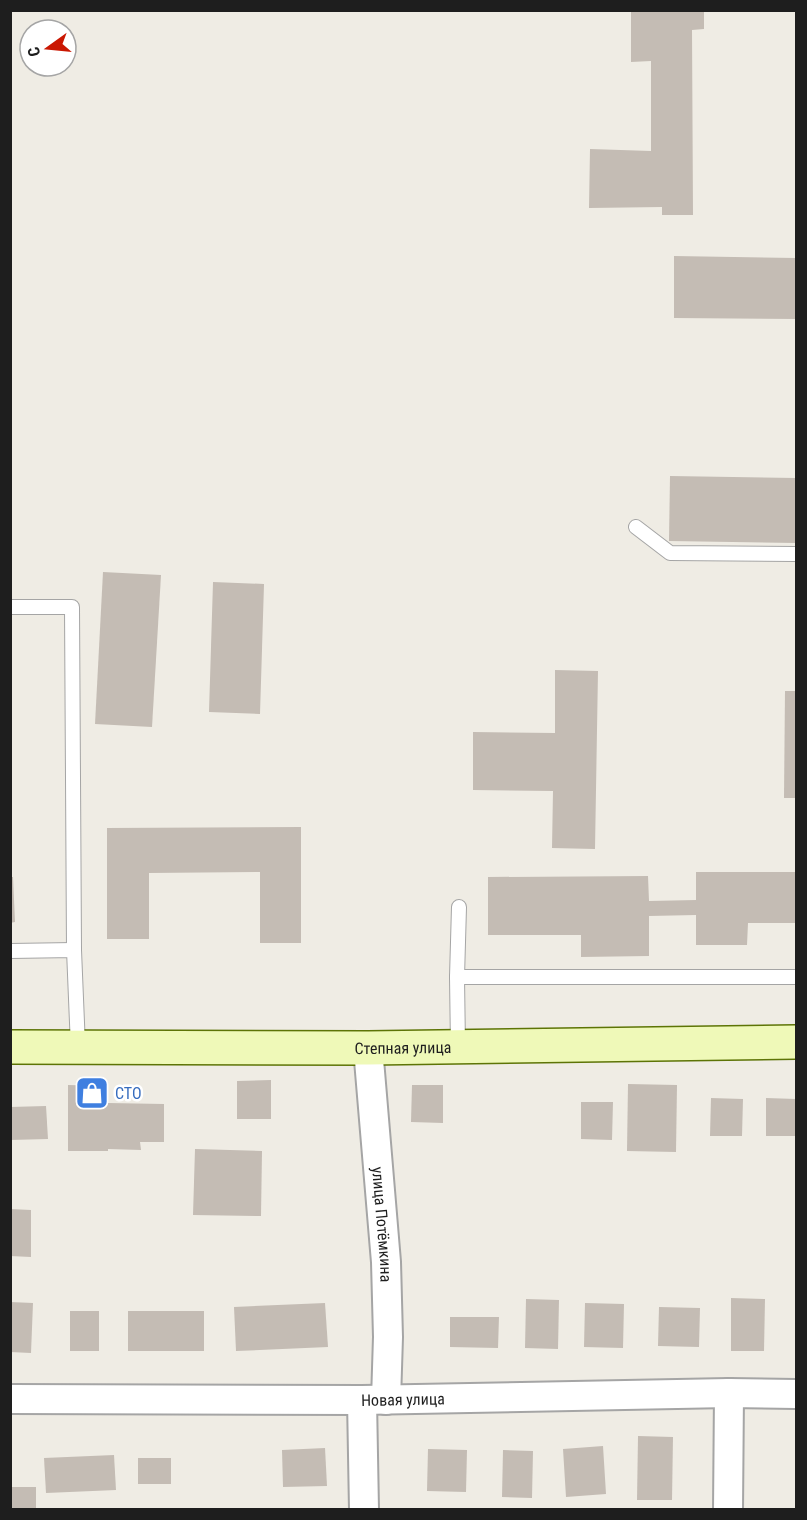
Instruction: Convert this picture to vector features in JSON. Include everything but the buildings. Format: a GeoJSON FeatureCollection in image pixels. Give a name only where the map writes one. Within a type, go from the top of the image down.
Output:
{"type":"FeatureCollection","features":[{"type":"Feature","properties":{"kind":"main road","name":"Степная улица"},"geometry":{"type":"LineString","coordinates":[[10,1047],[368,1048],[796,1042]]}},
{"type":"Feature","properties":{"kind":"street","name":"улица Потёмкина"},"geometry":{"type":"LineString","coordinates":[[364,1509],[374,1400],[388,1337],[386,1262],[368,1048]]}},
{"type":"Feature","properties":{"kind":"street","name":"Новая улица"},"geometry":{"type":"LineString","coordinates":[[10,1400],[374,1400],[729,1393],[796,1394]]}},
{"type":"Feature","properties":{"kind":"street"},"geometry":{"type":"LineString","coordinates":[[728,1509],[729,1393]]}},
{"type":"Feature","properties":{"kind":"lane"},"geometry":{"type":"LineString","coordinates":[[636,527],[670,553],[796,554]]}},
{"type":"Feature","properties":{"kind":"lane"},"geometry":{"type":"LineString","coordinates":[[10,607],[72,607],[74,950],[78,1047]]}},
{"type":"Feature","properties":{"kind":"lane"},"geometry":{"type":"LineString","coordinates":[[458,1047],[459,907]]}},
{"type":"Feature","properties":{"kind":"lane"},"geometry":{"type":"LineString","coordinates":[[10,951],[74,950]]}},
{"type":"Feature","properties":{"kind":"lane"},"geometry":{"type":"LineString","coordinates":[[457,977],[796,977]]}},
{"type":"Feature","properties":{"kind":"place","name":"СТО"},"geometry":{"type":"Point","coordinates":[92,1093]}}]}
